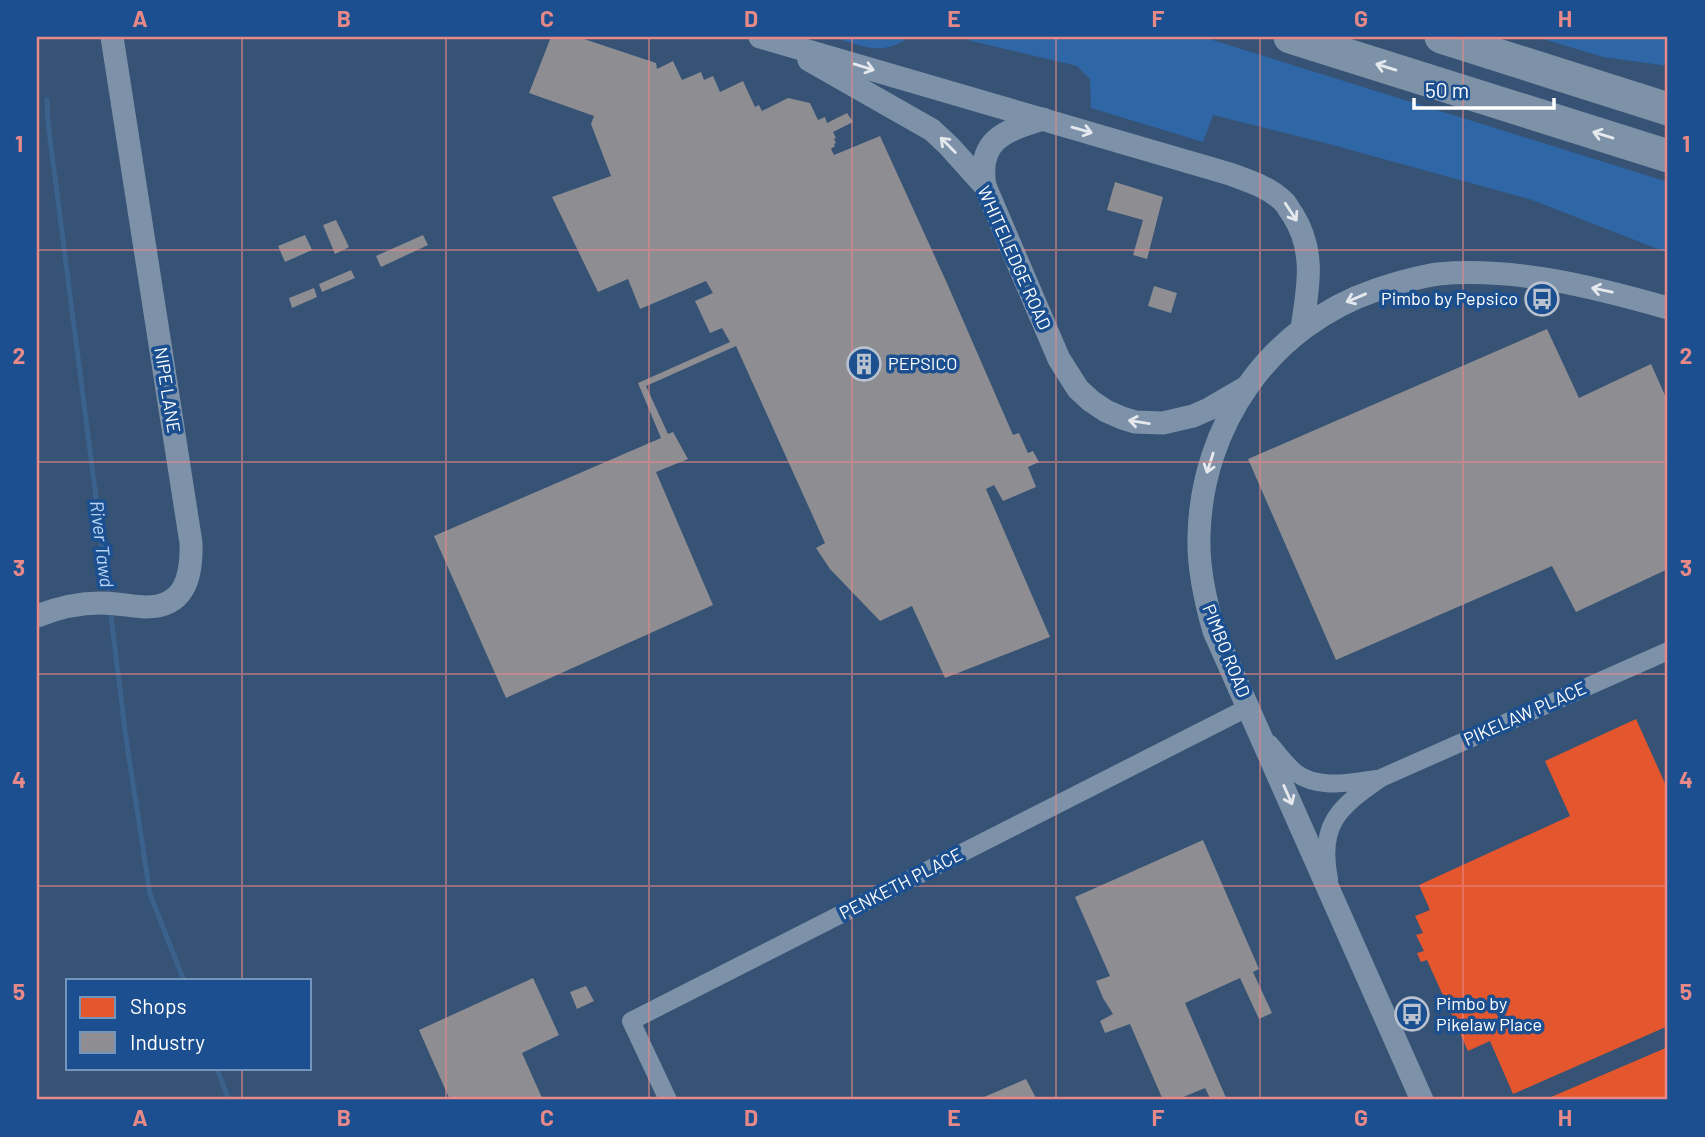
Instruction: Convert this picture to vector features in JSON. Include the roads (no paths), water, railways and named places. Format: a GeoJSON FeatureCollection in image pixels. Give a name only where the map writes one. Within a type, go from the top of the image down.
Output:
{"type":"FeatureCollection","features":[{"type":"Feature","properties":{"kind":"highway"},"geometry":{"type":"LineString","coordinates":[[1290,37],[1668,156]]}},
{"type":"Feature","properties":{"kind":"highway"},"geometry":{"type":"LineString","coordinates":[[1441,37],[1668,109]]}},
{"type":"Feature","properties":{"kind":"street","name":"NIPE LANE"},"geometry":{"type":"LineString","coordinates":[[37,616],[65,607],[98,603],[152,606],[175,600],[185,585],[192,564],[191,543],[113,37]]}},
{"type":"Feature","properties":{"kind":"street","name":"WHITELEDGE ROAD"},"geometry":{"type":"LineString","coordinates":[[767,39],[1230,174],[1262,186],[1284,202],[1301,228],[1309,258],[1309,282],[1302,328]]}},
{"type":"Feature","properties":{"kind":"street","name":"WHITELEDGE ROAD"},"geometry":{"type":"LineString","coordinates":[[767,39],[932,130],[985,186],[1059,359],[1078,389],[1091,401],[1122,418],[1142,423],[1163,423],[1209,409],[1248,386]]}},
{"type":"Feature","properties":{"kind":"street"},"geometry":{"type":"LineString","coordinates":[[985,186],[982,170],[986,156],[1000,136],[1011,129],[1044,119]]}},
{"type":"Feature","properties":{"kind":"street","name":"PIMBO ROAD"},"geometry":{"type":"LineString","coordinates":[[1422,1100],[1211,621],[1200,566],[1199,537],[1201,504],[1208,470],[1219,438],[1233,410],[1262,367],[1302,328],[1339,305],[1366,293],[1418,277],[1467,273],[1535,277],[1614,292],[1668,308]]}},
{"type":"Feature","properties":{"kind":"street","name":"PIKELAW PLACE"},"geometry":{"type":"LineString","coordinates":[[1337,906],[1326,860],[1329,831],[1334,818],[1344,805],[1381,778],[1668,651]]}},
{"type":"Feature","properties":{"kind":"street","name":"PIKELAW PLACE"},"geometry":{"type":"LineString","coordinates":[[1252,715],[1283,759],[1296,773],[1311,781],[1337,783],[1381,778]]}},
{"type":"Feature","properties":{"kind":"street","name":"PENKETH PLACE"},"geometry":{"type":"LineString","coordinates":[[668,1100],[631,1021],[1252,715]]}},
{"type":"Feature","properties":{"kind":"waterway","name":"River Tawd"},"geometry":{"type":"LineString","coordinates":[[47,100],[109,599]]}},
{"type":"Feature","properties":{"kind":"waterway","name":"River Tawd"},"geometry":{"type":"LineString","coordinates":[[110,608],[126,738],[150,894],[183,979]]}},
{"type":"Feature","properties":{"kind":"waterway","name":"River Tawd"},"geometry":{"type":"LineString","coordinates":[[217,1070],[229,1100]]}},
{"type":"Feature","properties":{"kind":"place","name":"Pimbo by Pepsico"},"geometry":{"type":"Point","coordinates":[1542,299]}},
{"type":"Feature","properties":{"kind":"place","name":"PEPSICO"},"geometry":{"type":"Point","coordinates":[864,364]}},
{"type":"Feature","properties":{"kind":"place","name":"Pimbo by Pikelaw Place"},"geometry":{"type":"Point","coordinates":[1412,1014]}}]}
